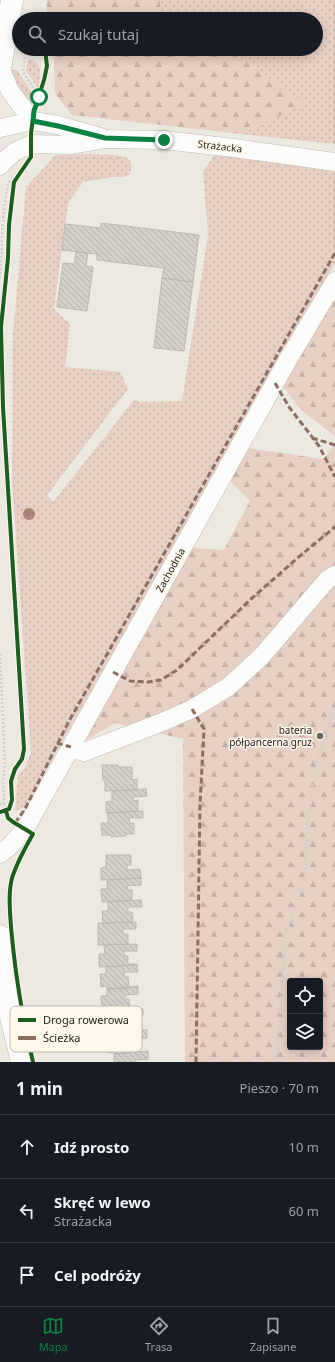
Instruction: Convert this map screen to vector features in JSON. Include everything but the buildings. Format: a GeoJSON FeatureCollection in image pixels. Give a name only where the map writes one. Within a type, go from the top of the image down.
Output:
{"type":"FeatureCollection","features":[{"type":"Feature","properties":{"kind":"street"},"geometry":{"type":"LineString","coordinates":[[12,0],[1,63],[10,91],[33,121]]}},
{"type":"Feature","properties":{"kind":"street","name":"Strażacka"},"geometry":{"type":"LineString","coordinates":[[0,128],[33,121],[105,138],[164,140],[335,162]]}},
{"type":"Feature","properties":{"kind":"street","name":"Strażacka"},"geometry":{"type":"LineString","coordinates":[[0,132],[32,144],[72,145],[105,138]]}},
{"type":"Feature","properties":{"kind":"street","name":"Strażacka"},"geometry":{"type":"LineString","coordinates":[[5,171],[6,159],[16,151],[32,144]]}},
{"type":"Feature","properties":{"kind":"street","name":"Zachodnia"},"geometry":{"type":"LineString","coordinates":[[0,854],[10,846],[25,829],[282,370],[335,281]]}},
{"type":"Feature","properties":{"kind":"street"},"geometry":{"type":"LineString","coordinates":[[71,747],[84,752],[160,723],[192,709],[228,687],[261,657],[327,580],[335,575]]}},
{"type":"Feature","properties":{"kind":"street"},"geometry":{"type":"LineString","coordinates":[[0,936],[6,992],[10,1010]]}},
{"type":"Feature","properties":{"kind":"street"},"geometry":{"type":"LineString","coordinates":[[20,1052],[22,1062]]}},
{"type":"Feature","properties":{"kind":"path"},"geometry":{"type":"LineString","coordinates":[[25,56],[23,72],[48,110]]}},
{"type":"Feature","properties":{"kind":"path"},"geometry":{"type":"LineString","coordinates":[[1,63],[34,56]]}},
{"type":"Feature","properties":{"kind":"path"},"geometry":{"type":"LineString","coordinates":[[33,121],[34,111],[41,91]]}},
{"type":"Feature","properties":{"kind":"path"},"geometry":{"type":"LineString","coordinates":[[0,278],[7,187],[5,171]]}},
{"type":"Feature","properties":{"kind":"path"},"geometry":{"type":"LineString","coordinates":[[13,187],[14,182]]}},
{"type":"Feature","properties":{"kind":"path"},"geometry":{"type":"LineString","coordinates":[[0,654],[5,765],[3,780],[4,811]]}},
{"type":"Feature","properties":{"kind":"path"},"geometry":{"type":"LineString","coordinates":[[276,1062],[286,932],[305,878],[306,837],[314,774],[335,704]]}},
{"type":"Feature","properties":{"kind":"path"},"geometry":{"type":"LineString","coordinates":[[0,804],[4,803]]}},
{"type":"Feature","properties":{"kind":"path"},"geometry":{"type":"LineString","coordinates":[[4,811],[10,806]]}},
{"type":"Feature","properties":{"kind":"green space"},"geometry":{"type":"Polygon","coordinates":[[[47,0],[160,0],[161,12],[46,12],[47,0]]]}},
{"type":"Feature","properties":{"kind":"green space"},"geometry":{"type":"Polygon","coordinates":[[[160,0],[335,0],[335,144],[241,134],[305,104],[236,56],[323,56],[323,12],[161,12],[160,0]]]}},
{"type":"Feature","properties":{"kind":"green space"},"geometry":{"type":"Polygon","coordinates":[[[53,56],[236,56],[306,104],[241,134],[72,115],[55,93],[53,56]]]}},
{"type":"Feature","properties":{"kind":"green space"},"geometry":{"type":"Polygon","coordinates":[[[28,59],[33,60],[39,66],[40,79],[38,88],[26,71],[28,59]]]}},
{"type":"Feature","properties":{"kind":"green space"},"geometry":{"type":"Polygon","coordinates":[[[12,70],[17,70],[34,96],[30,110],[11,83],[12,70]]]}},
{"type":"Feature","properties":{"kind":"green space"},"geometry":{"type":"Polygon","coordinates":[[[216,154],[335,168],[335,263],[25,807],[15,811],[18,775],[26,766],[31,752],[12,480],[13,335],[26,187],[56,155],[114,155],[127,158],[131,164],[129,175],[83,182],[68,203],[54,309],[70,324],[65,367],[120,372],[128,389],[47,495],[53,502],[135,399],[139,402],[182,401],[208,235],[203,171],[216,154]]]}},
{"type":"Feature","properties":{"kind":"green space"},"geometry":{"type":"Polygon","coordinates":[[[335,294],[335,436],[300,409],[282,385],[335,294]]]}},
{"type":"Feature","properties":{"kind":"green space"},"geometry":{"type":"Polygon","coordinates":[[[335,445],[335,1062],[185,1062],[183,739],[115,723],[85,741],[190,548],[224,550],[250,501],[230,481],[248,448],[323,459],[335,445]]]}},
{"type":"Feature","properties":{"kind":"marked path"},"geometry":{"type":"LineString","coordinates":[[15,823],[25,809],[69,721],[335,253]]}},
{"type":"Feature","properties":{"kind":"marked path"},"geometry":{"type":"LineString","coordinates":[[275,383],[289,407],[319,446],[335,477]]}},
{"type":"Feature","properties":{"kind":"marked path"},"geometry":{"type":"LineString","coordinates":[[312,438],[335,445]]}},
{"type":"Feature","properties":{"kind":"marked path"},"geometry":{"type":"LineString","coordinates":[[113,672],[130,681],[148,682],[161,680],[177,670],[251,599],[335,527]]}},
{"type":"Feature","properties":{"kind":"marked path"},"geometry":{"type":"LineString","coordinates":[[192,709],[204,729],[200,805],[196,1062]]}},
{"type":"Feature","properties":{"kind":"marked path"},"geometry":{"type":"LineString","coordinates":[[57,743],[71,747]]}},
{"type":"Feature","properties":{"kind":"cycle path"},"geometry":{"type":"LineString","coordinates":[[0,812],[9,809],[12,800],[11,781],[15,769],[22,759],[24,749],[3,407],[1,327],[14,182],[31,157],[31,133],[34,111],[44,80],[47,66],[46,56]]}},
{"type":"Feature","properties":{"kind":"cycle path"},"geometry":{"type":"LineString","coordinates":[[6,811],[8,818],[33,834],[21,855],[14,872],[10,890],[11,927],[21,1006]]}},
{"type":"Feature","properties":{"kind":"cycle path"},"geometry":{"type":"LineString","coordinates":[[31,1052],[33,1062]]}},
{"type":"Feature","properties":{"kind":"place","name":"bateria półpancerna gruz"},"geometry":{"type":"Point","coordinates":[320,736]}},
{"type":"Feature","properties":{"kind":"route"},"geometry":{"type":"LineString","coordinates":[[39,97],[34,111],[33,121],[105,138],[164,140]]}}]}
